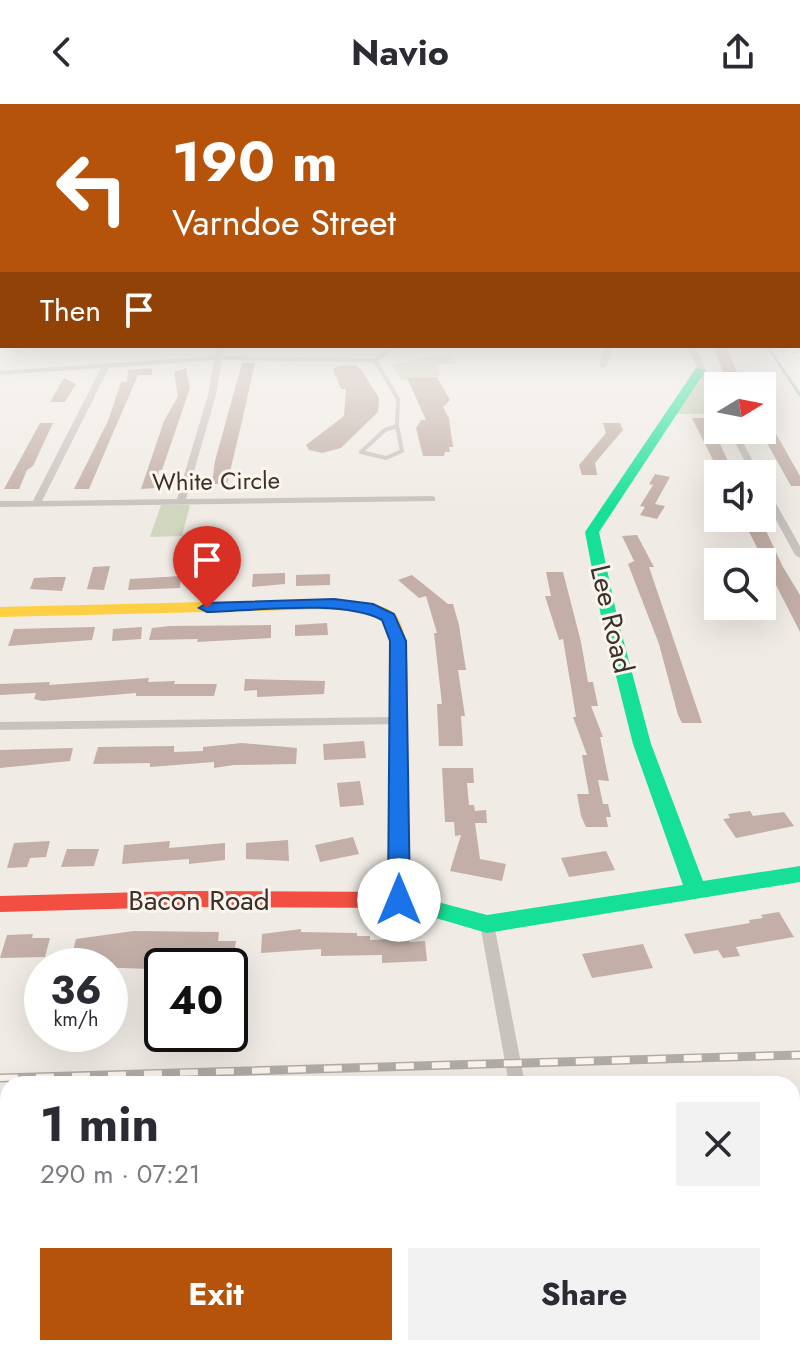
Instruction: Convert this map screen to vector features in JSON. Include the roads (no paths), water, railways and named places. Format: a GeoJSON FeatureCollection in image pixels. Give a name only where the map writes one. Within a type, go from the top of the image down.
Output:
{"type":"FeatureCollection","features":[{"type":"Feature","properties":{"kind":"street"},"geometry":{"type":"LineString","coordinates":[[36,504],[93,391]]}},
{"type":"Feature","properties":{"kind":"street"},"geometry":{"type":"LineString","coordinates":[[181,502],[213,391]]}},
{"type":"Feature","properties":{"kind":"street","name":"Lee Road"},"geometry":{"type":"LineString","coordinates":[[686,391],[592,532],[609,616],[642,744],[695,889]]}},
{"type":"Feature","properties":{"kind":"street","name":"White Circle"},"geometry":{"type":"LineString","coordinates":[[0,504],[432,499]]}},
{"type":"Feature","properties":{"kind":"street"},"geometry":{"type":"LineString","coordinates":[[776,511],[800,555]]}},
{"type":"Feature","properties":{"kind":"street"},"geometry":{"type":"LineString","coordinates":[[0,612],[334,604],[373,609],[389,617],[398,641],[399,900]]}},
{"type":"Feature","properties":{"kind":"street"},"geometry":{"type":"LineString","coordinates":[[0,726],[399,721]]}},
{"type":"Feature","properties":{"kind":"street"},"geometry":{"type":"LineString","coordinates":[[516,1076],[494,945],[487,924],[800,874]]}},
{"type":"Feature","properties":{"kind":"street","name":"Bacon Road"},"geometry":{"type":"LineString","coordinates":[[0,904],[180,899],[399,900],[487,924]]}},
{"type":"Feature","properties":{"kind":"lane"},"geometry":{"type":"LineString","coordinates":[[395,391],[402,451],[386,458],[361,452],[385,430],[397,426]]}},
{"type":"Feature","properties":{"kind":"waterway"},"geometry":{"type":"LineString","coordinates":[[798,391],[800,395]]}},
{"type":"Feature","properties":{"kind":"railway"},"geometry":{"type":"LineString","coordinates":[[70,1076],[800,1055]]}}]}
